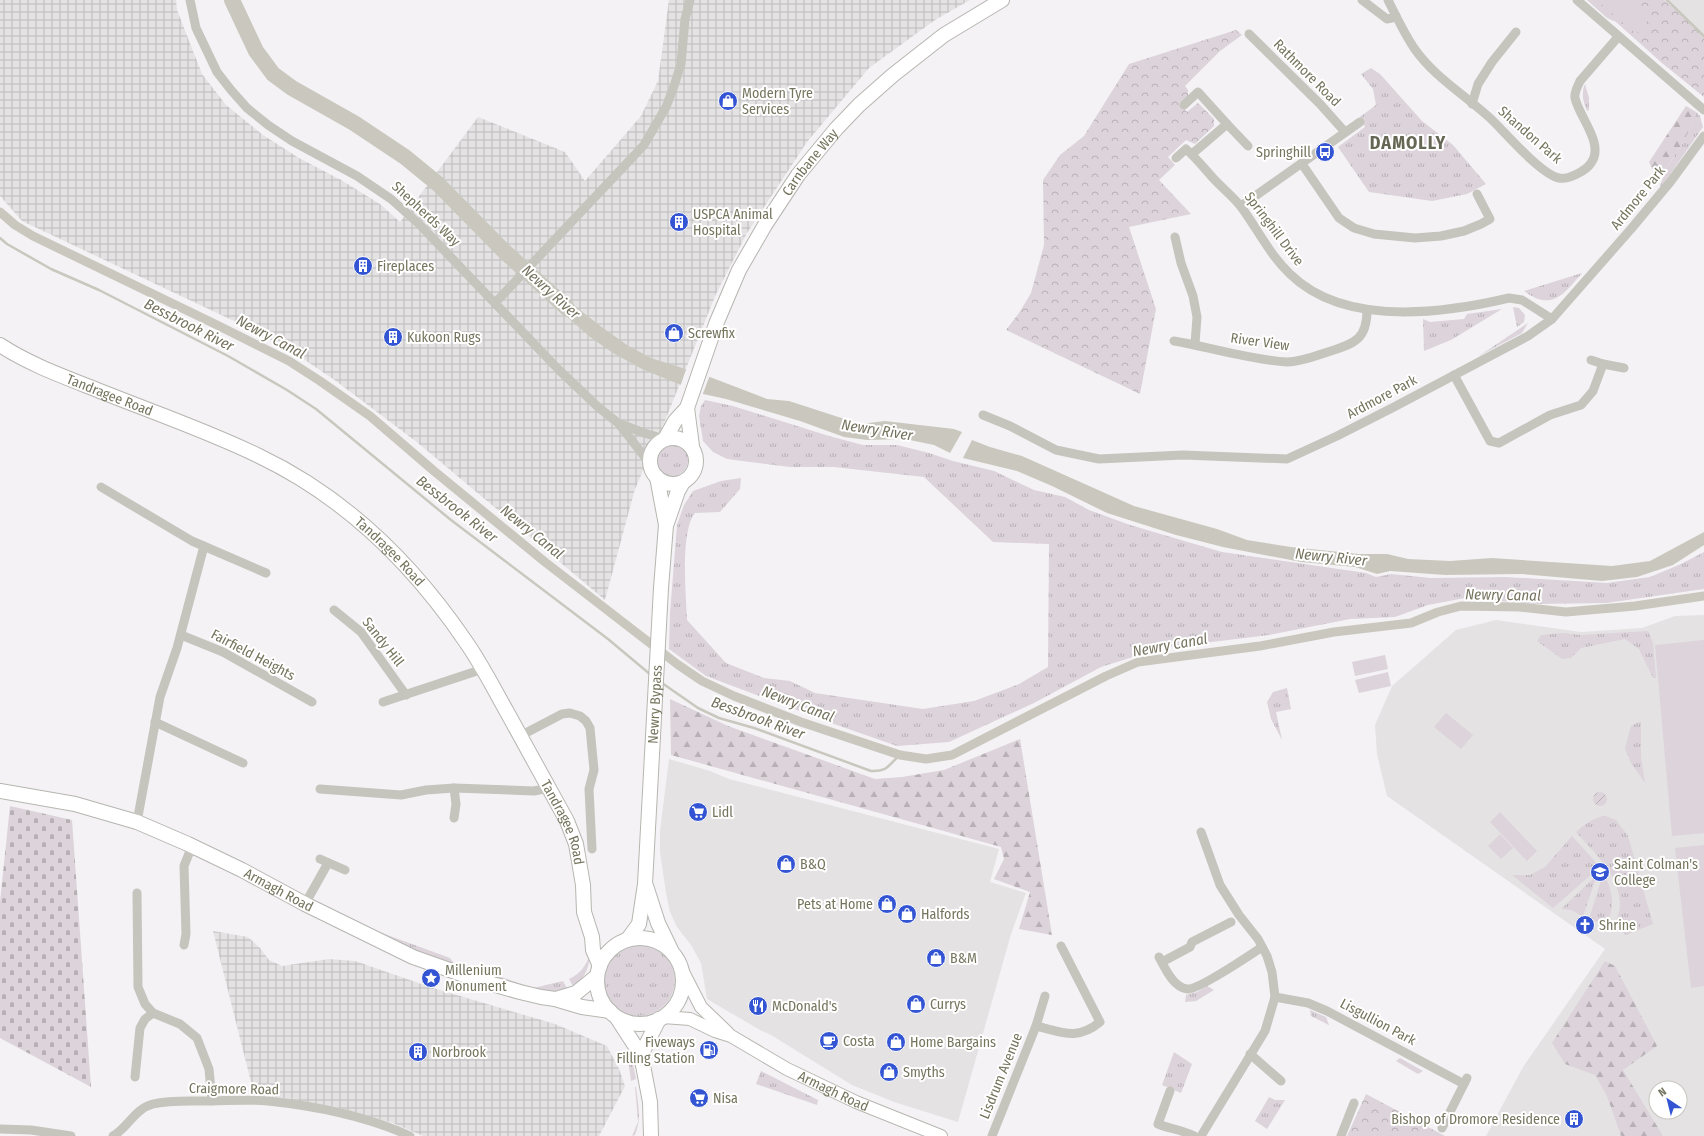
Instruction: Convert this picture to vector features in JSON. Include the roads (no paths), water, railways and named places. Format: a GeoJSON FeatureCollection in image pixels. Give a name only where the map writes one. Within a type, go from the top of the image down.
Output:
{"type":"FeatureCollection","features":[{"type":"Feature","properties":{"kind":"highway","name":"Carnbane Way"},"geometry":{"type":"LineString","coordinates":[[689,403],[700,366],[719,316],[739,270],[775,208],[798,175],[836,129],[859,105],[893,75],[944,36],[1002,0]]}},
{"type":"Feature","properties":{"kind":"highway","name":"Tandragee Road"},"geometry":{"type":"LineString","coordinates":[[0,345],[32,363],[61,376],[219,438],[260,456],[293,474],[323,493],[376,536],[421,582],[467,643],[483,669],[567,821],[576,844],[583,884],[584,912],[592,937],[593,950],[598,971]]}},
{"type":"Feature","properties":{"kind":"highway"},"geometry":{"type":"LineString","coordinates":[[666,525],[654,471],[652,452],[655,446],[665,439],[675,421],[689,403]]}},
{"type":"Feature","properties":{"kind":"highway"},"geometry":{"type":"LineString","coordinates":[[654,471],[669,483],[683,482],[689,478],[696,466],[695,453],[692,446],[689,403]]}},
{"type":"Feature","properties":{"kind":"highway"},"geometry":{"type":"LineString","coordinates":[[665,439],[679,438],[692,446]]}},
{"type":"Feature","properties":{"kind":"highway"},"geometry":{"type":"LineString","coordinates":[[666,525],[683,482]]}},
{"type":"Feature","properties":{"kind":"highway","name":"Newry Bypass"},"geometry":{"type":"LineString","coordinates":[[645,884],[666,525]]}},
{"type":"Feature","properties":{"kind":"highway","name":"Armagh Road"},"geometry":{"type":"LineString","coordinates":[[0,791],[75,804],[137,822],[242,870],[306,904],[413,957],[478,980],[534,996],[555,999],[613,1014]]}},
{"type":"Feature","properties":{"kind":"highway"},"geometry":{"type":"LineString","coordinates":[[645,884],[638,924],[628,939],[613,948],[605,956],[598,971],[599,995],[642,1055],[650,1102],[648,1134]]}},
{"type":"Feature","properties":{"kind":"highway"},"geometry":{"type":"LineString","coordinates":[[642,1055],[661,1018],[676,1004],[682,994],[683,982],[682,970],[658,923],[645,884]]}},
{"type":"Feature","properties":{"kind":"highway"},"geometry":{"type":"LineString","coordinates":[[592,937],[598,943],[613,948]]}},
{"type":"Feature","properties":{"kind":"highway"},"geometry":{"type":"LineString","coordinates":[[628,939],[646,938],[655,940],[671,950]]}},
{"type":"Feature","properties":{"kind":"highway","name":"Armagh Road"},"geometry":{"type":"LineString","coordinates":[[555,999],[576,993],[598,971]]}},
{"type":"Feature","properties":{"kind":"highway"},"geometry":{"type":"LineString","coordinates":[[613,1014],[636,1024],[648,1023],[661,1018]]}},
{"type":"Feature","properties":{"kind":"main road","name":"Armagh Road"},"geometry":{"type":"LineString","coordinates":[[682,970],[701,1007],[731,1036]]}},
{"type":"Feature","properties":{"kind":"main road","name":"Armagh Road"},"geometry":{"type":"LineString","coordinates":[[661,1018],[690,1019],[715,1031],[731,1036],[787,1069],[856,1102],[941,1136]]}},
{"type":"Feature","properties":{"kind":"street","name":"Shepherds Way"},"geometry":{"type":"LineString","coordinates":[[190,0],[196,28],[216,72],[247,108],[268,125],[292,141],[357,176],[391,198],[419,224],[576,387],[618,423],[654,471]]}},
{"type":"Feature","properties":{"kind":"street"},"geometry":{"type":"LineString","coordinates":[[495,303],[644,145],[657,125],[666,107],[681,64],[685,19],[690,0]]}},
{"type":"Feature","properties":{"kind":"street"},"geometry":{"type":"LineString","coordinates":[[1362,0],[1387,19],[1396,16]]}},
{"type":"Feature","properties":{"kind":"street","name":"Shandon Park"},"geometry":{"type":"LineString","coordinates":[[1389,0],[1414,48],[1424,59],[1472,104],[1490,118],[1525,153],[1551,175],[1560,178],[1576,174],[1591,164],[1595,146],[1591,131],[1575,97],[1576,89],[1580,81],[1618,37]]}},
{"type":"Feature","properties":{"kind":"street"},"geometry":{"type":"LineString","coordinates":[[1577,0],[1704,110]]}},
{"type":"Feature","properties":{"kind":"street"},"geometry":{"type":"LineString","coordinates":[[1472,104],[1478,84],[1492,62],[1516,32]]}},
{"type":"Feature","properties":{"kind":"street","name":"Rathmore Road"},"geometry":{"type":"LineString","coordinates":[[1249,34],[1320,104],[1345,132]]}},
{"type":"Feature","properties":{"kind":"street"},"geometry":{"type":"LineString","coordinates":[[1184,105],[1198,92],[1248,146]]}},
{"type":"Feature","properties":{"kind":"street"},"geometry":{"type":"LineString","coordinates":[[1241,206],[1360,122]]}},
{"type":"Feature","properties":{"kind":"street"},"geometry":{"type":"LineString","coordinates":[[1176,158],[1186,149],[1192,154],[1227,124]]}},
{"type":"Feature","properties":{"kind":"street","name":"Ardmore Park"},"geometry":{"type":"LineString","coordinates":[[983,415],[1010,426],[1056,450],[1099,459],[1183,455],[1287,459],[1369,420],[1528,336],[1552,318],[1671,182],[1704,136]]}},
{"type":"Feature","properties":{"kind":"street","name":"Springhill Drive"},"geometry":{"type":"LineString","coordinates":[[1192,154],[1241,206],[1276,258],[1289,274],[1317,295],[1333,302],[1367,310],[1415,312],[1455,308],[1509,298],[1522,300],[1552,318]]}},
{"type":"Feature","properties":{"kind":"street"},"geometry":{"type":"LineString","coordinates":[[1302,164],[1339,218],[1354,228],[1374,234],[1415,238],[1441,236],[1464,231],[1490,219],[1477,194]]}},
{"type":"Feature","properties":{"kind":"street"},"geometry":{"type":"LineString","coordinates":[[1175,237],[1197,318],[1195,344]]}},
{"type":"Feature","properties":{"kind":"street","name":"River View"},"geometry":{"type":"LineString","coordinates":[[1174,341],[1195,344],[1262,359],[1288,362],[1300,360],[1349,345],[1358,340],[1364,330],[1367,310]]}},
{"type":"Feature","properties":{"kind":"street"},"geometry":{"type":"LineString","coordinates":[[1591,360],[1624,368]]}},
{"type":"Feature","properties":{"kind":"street"},"geometry":{"type":"LineString","coordinates":[[1454,375],[1490,441],[1499,443],[1550,415],[1581,405],[1593,391],[1603,364]]}},
{"type":"Feature","properties":{"kind":"street","name":"Shepherds Way"},"geometry":{"type":"LineString","coordinates":[[618,423],[665,439]]}},
{"type":"Feature","properties":{"kind":"street"},"geometry":{"type":"LineString","coordinates":[[101,487],[172,530],[266,574]]}},
{"type":"Feature","properties":{"kind":"street"},"geometry":{"type":"LineString","coordinates":[[137,822],[155,722],[165,680],[181,635],[204,546]]}},
{"type":"Feature","properties":{"kind":"street","name":"Sandy Hill"},"geometry":{"type":"LineString","coordinates":[[334,610],[361,632],[406,695]]}},
{"type":"Feature","properties":{"kind":"street","name":"Fairfield Heights"},"geometry":{"type":"LineString","coordinates":[[181,635],[223,652],[312,702]]}},
{"type":"Feature","properties":{"kind":"street"},"geometry":{"type":"LineString","coordinates":[[383,702],[483,669]]}},
{"type":"Feature","properties":{"kind":"street"},"geometry":{"type":"LineString","coordinates":[[520,736],[562,714],[570,713],[586,721],[590,728],[594,770],[589,789],[592,849]]}},
{"type":"Feature","properties":{"kind":"street"},"geometry":{"type":"LineString","coordinates":[[155,722],[243,763]]}},
{"type":"Feature","properties":{"kind":"street"},"geometry":{"type":"LineString","coordinates":[[320,789],[401,795],[426,790],[454,788],[534,791],[549,788]]}},
{"type":"Feature","properties":{"kind":"street"},"geometry":{"type":"LineString","coordinates":[[454,788],[456,804],[454,818]]}},
{"type":"Feature","properties":{"kind":"street"},"geometry":{"type":"LineString","coordinates":[[1201,1136],[1265,1031],[1275,998],[1272,972],[1262,947],[1239,915],[1220,884],[1202,832]]}},
{"type":"Feature","properties":{"kind":"street"},"geometry":{"type":"LineString","coordinates":[[184,945],[186,934],[184,866],[192,846]]}},
{"type":"Feature","properties":{"kind":"street"},"geometry":{"type":"LineString","coordinates":[[306,904],[324,861],[345,870]]}},
{"type":"Feature","properties":{"kind":"street"},"geometry":{"type":"LineString","coordinates":[[137,894],[138,987],[145,1004],[153,1013],[180,1024],[197,1038],[208,1069],[212,1101]]}},
{"type":"Feature","properties":{"kind":"street"},"geometry":{"type":"LineString","coordinates":[[1231,922],[1192,942],[1190,947],[1160,960],[1178,985],[1188,989],[1200,985],[1262,947]]}},
{"type":"Feature","properties":{"kind":"street","name":"Lisdrum Avenue"},"geometry":{"type":"LineString","coordinates":[[1036,1026],[1072,1034],[1084,1033],[1100,1022],[1061,946]]}},
{"type":"Feature","properties":{"kind":"street","name":"Lisdrum Avenue"},"geometry":{"type":"LineString","coordinates":[[992,1136],[1036,1026],[1045,996]]}},
{"type":"Feature","properties":{"kind":"street","name":"Lisgullion Park"},"geometry":{"type":"LineString","coordinates":[[1275,998],[1308,1003],[1327,1011],[1465,1081],[1442,1128]]}},
{"type":"Feature","properties":{"kind":"street"},"geometry":{"type":"LineString","coordinates":[[135,1077],[140,1028],[145,1019],[153,1013]]}},
{"type":"Feature","properties":{"kind":"street"},"geometry":{"type":"LineString","coordinates":[[1250,1054],[1281,1081]]}},
{"type":"Feature","properties":{"kind":"street"},"geometry":{"type":"LineString","coordinates":[[1170,1091],[1158,1124],[1186,1132],[1194,1136]]}},
{"type":"Feature","properties":{"kind":"street","name":"Craigmore Road"},"geometry":{"type":"LineString","coordinates":[[113,1136],[143,1108],[152,1104],[164,1102],[212,1101],[268,1101],[351,1115],[393,1128],[410,1136]]}},
{"type":"Feature","properties":{"kind":"street"},"geometry":{"type":"LineString","coordinates":[[1341,1136],[1354,1103]]}},
{"type":"Feature","properties":{"kind":"street"},"geometry":{"type":"LineString","coordinates":[[0,1129],[31,1130],[71,1136]]}},
{"type":"Feature","properties":{"kind":"water","name":"Newry River"},"geometry":{"type":"Polygon","coordinates":[[[553,289],[627,345],[651,358],[710,377],[767,399],[789,401],[860,424],[885,421],[954,429],[962,432],[950,453],[934,445],[905,439],[867,440],[844,437],[800,421],[726,399],[703,394],[642,369],[613,353],[590,337],[547,299],[553,289]]]}},
{"type":"Feature","properties":{"kind":"water","name":"Newry River"},"geometry":{"type":"Polygon","coordinates":[[[972,440],[1022,456],[1134,506],[1217,529],[1247,540],[1291,547],[1359,554],[1387,554],[1408,559],[1450,561],[1492,558],[1612,566],[1650,561],[1704,532],[1704,545],[1673,565],[1637,577],[1602,581],[1522,574],[1445,575],[1390,571],[1377,574],[1355,567],[1301,562],[1223,547],[1176,535],[1107,513],[1052,486],[1017,471],[963,458],[972,440]]]}},
{"type":"Feature","properties":{"kind":"waterway","name":"Newry River"},"geometry":{"type":"LineString","coordinates":[[232,0],[256,51],[273,74],[292,88],[354,123],[405,157],[438,184],[504,251],[567,308]]}},
{"type":"Feature","properties":{"kind":"waterway"},"geometry":{"type":"LineString","coordinates":[[1667,0],[1704,36]]}},
{"type":"Feature","properties":{"kind":"waterway","name":"Newry Canal"},"geometry":{"type":"LineString","coordinates":[[0,212],[15,225],[33,236],[289,361],[320,381],[370,416],[434,471],[545,562],[677,664],[702,681],[734,696],[801,722],[900,755],[926,759],[952,755],[1106,676],[1138,662],[1260,646],[1334,632],[1411,623],[1438,612],[1461,606],[1519,607],[1566,612],[1635,606],[1704,596]]}},
{"type":"Feature","properties":{"kind":"waterway","name":"Bessbrook River"},"geometry":{"type":"LineString","coordinates":[[0,238],[7,244],[51,269],[99,290],[228,356],[287,390],[316,409],[451,520],[608,639],[651,675]]}},
{"type":"Feature","properties":{"kind":"waterway","name":"Bessbrook River"},"geometry":{"type":"LineString","coordinates":[[662,683],[698,708],[719,718],[754,728],[871,771],[884,769],[900,755]]}},
{"type":"Feature","properties":{"kind":"place","name":"Modern Tyre Services"},"geometry":{"type":"Point","coordinates":[728,101]}},
{"type":"Feature","properties":{"kind":"place","name":"Springhill"},"geometry":{"type":"Point","coordinates":[1325,152]}},
{"type":"Feature","properties":{"kind":"place","name":"USPCA Animal Hospital"},"geometry":{"type":"Point","coordinates":[679,222]}},
{"type":"Feature","properties":{"kind":"place","name":"Fireplaces"},"geometry":{"type":"Point","coordinates":[363,266]}},
{"type":"Feature","properties":{"kind":"place","name":"Screwfix"},"geometry":{"type":"Point","coordinates":[674,333]}},
{"type":"Feature","properties":{"kind":"place","name":"Kukoon Rugs"},"geometry":{"type":"Point","coordinates":[393,337]}},
{"type":"Feature","properties":{"kind":"place","name":"Lidl"},"geometry":{"type":"Point","coordinates":[698,812]}},
{"type":"Feature","properties":{"kind":"place","name":"B&Q"},"geometry":{"type":"Point","coordinates":[786,864]}},
{"type":"Feature","properties":{"kind":"place","name":"Saint Colman's College"},"geometry":{"type":"Point","coordinates":[1600,872]}},
{"type":"Feature","properties":{"kind":"place","name":"Pets at Home"},"geometry":{"type":"Point","coordinates":[887,904]}},
{"type":"Feature","properties":{"kind":"place","name":"Halfords"},"geometry":{"type":"Point","coordinates":[907,914]}},
{"type":"Feature","properties":{"kind":"place","name":"Shrine"},"geometry":{"type":"Point","coordinates":[1585,925]}},
{"type":"Feature","properties":{"kind":"place","name":"B&M"},"geometry":{"type":"Point","coordinates":[936,958]}},
{"type":"Feature","properties":{"kind":"place","name":"Millenium Monument"},"geometry":{"type":"Point","coordinates":[431,978]}},
{"type":"Feature","properties":{"kind":"place","name":"Currys"},"geometry":{"type":"Point","coordinates":[916,1004]}},
{"type":"Feature","properties":{"kind":"place","name":"McDonald's"},"geometry":{"type":"Point","coordinates":[758,1006]}},
{"type":"Feature","properties":{"kind":"place","name":"Costa"},"geometry":{"type":"Point","coordinates":[829,1041]}},
{"type":"Feature","properties":{"kind":"place","name":"Home Bargains"},"geometry":{"type":"Point","coordinates":[896,1042]}},
{"type":"Feature","properties":{"kind":"place","name":"Fiveways Filling Station"},"geometry":{"type":"Point","coordinates":[709,1050]}},
{"type":"Feature","properties":{"kind":"place","name":"Norbrook"},"geometry":{"type":"Point","coordinates":[418,1052]}},
{"type":"Feature","properties":{"kind":"place","name":"Smyths"},"geometry":{"type":"Point","coordinates":[889,1072]}},
{"type":"Feature","properties":{"kind":"place","name":"Nisa"},"geometry":{"type":"Point","coordinates":[699,1098]}},
{"type":"Feature","properties":{"kind":"place","name":"Bishop of Dromore Residence"},"geometry":{"type":"Point","coordinates":[1574,1119]}},
{"type":"Feature","properties":{"kind":"district","name":"DAMOLLY"},"geometry":{"type":"Point","coordinates":[1408,143]}}]}
